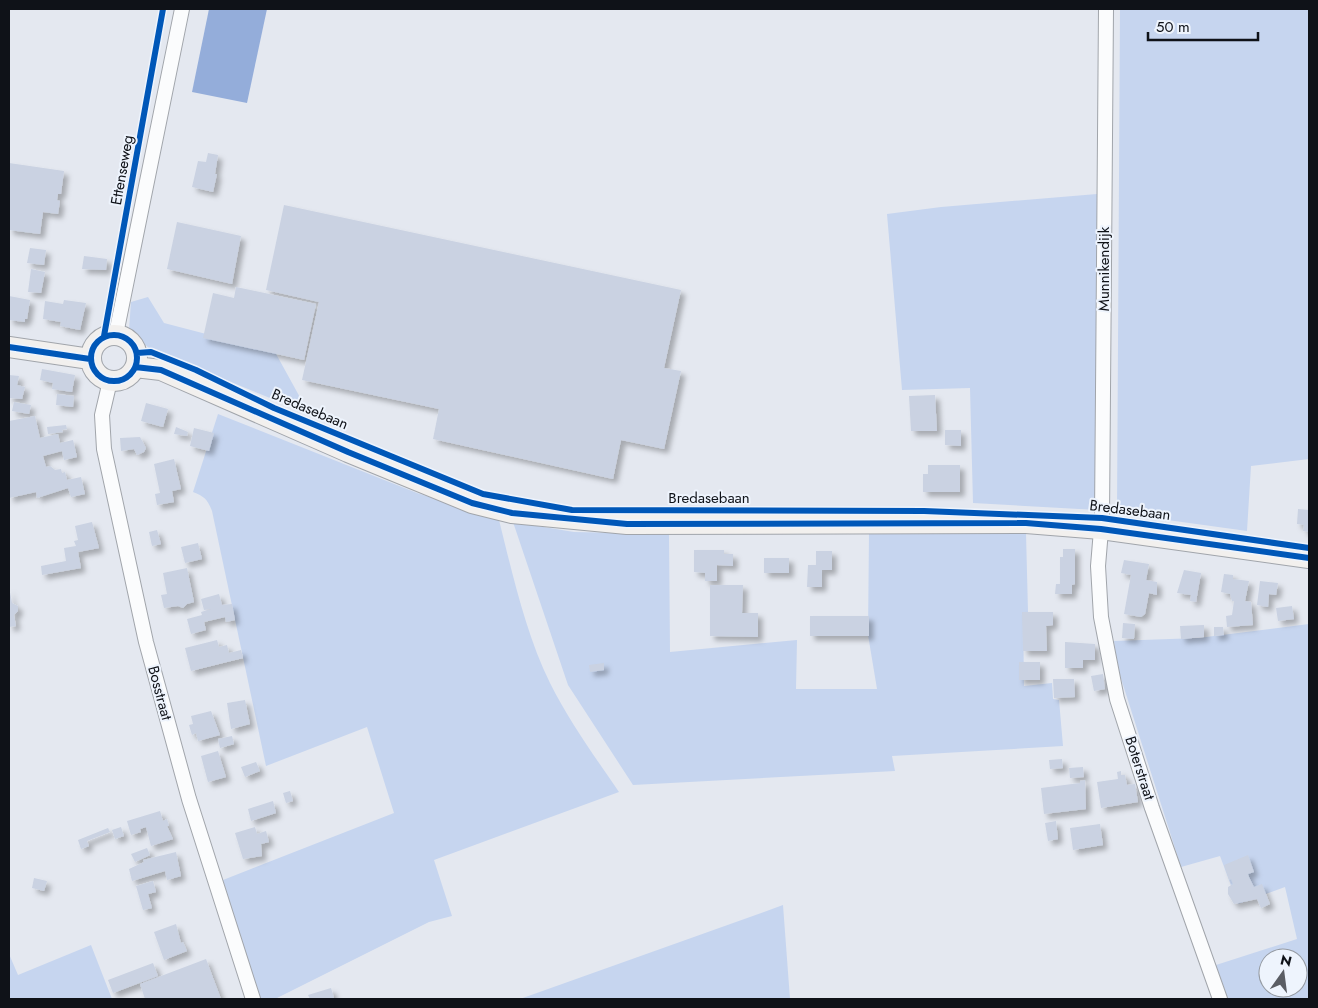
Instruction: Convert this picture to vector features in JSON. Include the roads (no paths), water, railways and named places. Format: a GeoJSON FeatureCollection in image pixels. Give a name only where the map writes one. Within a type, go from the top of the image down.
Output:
{"type":"FeatureCollection","features":[{"type":"Feature","properties":{"kind":"street","name":"Ettenseweg"},"geometry":{"type":"LineString","coordinates":[[116,334],[182,9]]}},
{"type":"Feature","properties":{"kind":"street","name":"Munnikendijk"},"geometry":{"type":"LineString","coordinates":[[1101,529],[1106,9]]}},
{"type":"Feature","properties":{"kind":"street"},"geometry":{"type":"LineString","coordinates":[[116,334],[125,337],[133,344],[137,353],[135,367],[129,375],[120,380],[110,381],[100,377],[93,369],[90,360],[91,350],[96,342],[104,336],[116,334]]}},
{"type":"Feature","properties":{"kind":"street"},"geometry":{"type":"LineString","coordinates":[[9,347],[90,360]]}},
{"type":"Feature","properties":{"kind":"street","name":"Bredasebaan"},"geometry":{"type":"LineString","coordinates":[[135,367],[161,370],[288,427],[472,503],[512,513],[627,524],[1026,523],[1101,529],[1309,558]]}},
{"type":"Feature","properties":{"kind":"street","name":"Bosstraat"},"geometry":{"type":"LineString","coordinates":[[110,381],[102,415],[104,449],[146,642],[189,799],[253,999]]}},
{"type":"Feature","properties":{"kind":"street","name":"Boterstraat"},"geometry":{"type":"LineString","coordinates":[[1101,529],[1098,566],[1101,617],[1117,699],[1152,808],[1220,999]]}},
{"type":"Feature","properties":{"kind":"water"},"geometry":{"type":"Polygon","coordinates":[[[209,9],[267,9],[247,103],[192,92],[209,9]]]}}]}
